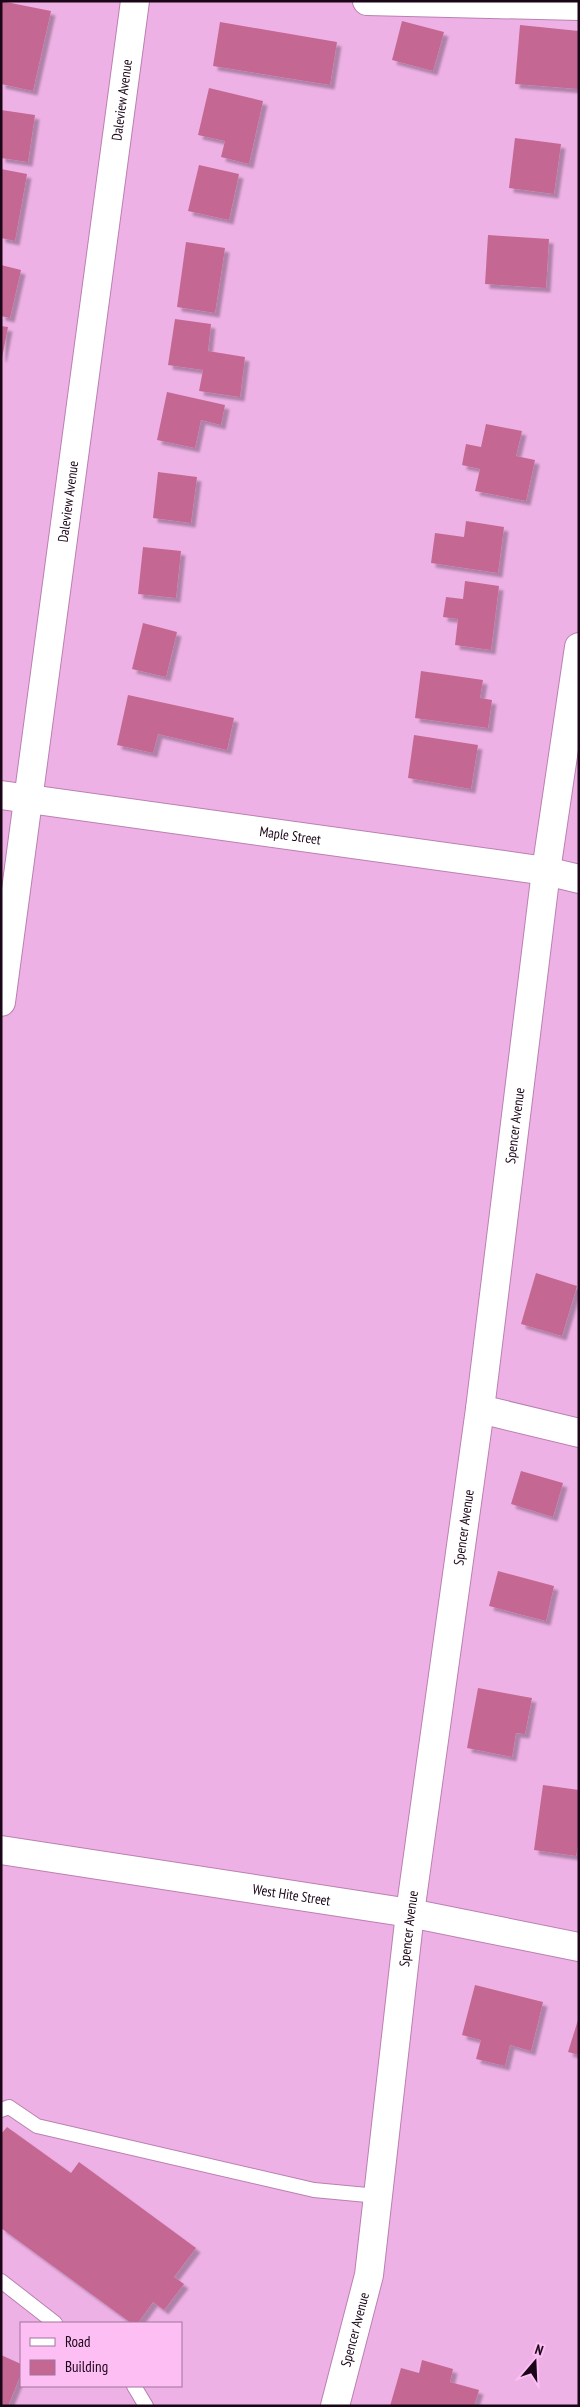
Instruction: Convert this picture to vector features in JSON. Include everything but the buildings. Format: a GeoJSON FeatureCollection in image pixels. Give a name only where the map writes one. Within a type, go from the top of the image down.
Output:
{"type":"FeatureCollection","features":[{"type":"Feature","properties":{"kind":"street","name":"Daleview Avenue"},"geometry":{"type":"LineString","coordinates":[[1,1002],[135,1]]}},
{"type":"Feature","properties":{"kind":"street"},"geometry":{"type":"LineString","coordinates":[[367,1],[579,6]]}},
{"type":"Feature","properties":{"kind":"street","name":"Spencer Avenue"},"geometry":{"type":"LineString","coordinates":[[335,2406],[369,2275],[410,1913],[480,1410],[546,871],[579,647]]}},
{"type":"Feature","properties":{"kind":"street","name":"Maple Street"},"geometry":{"type":"LineString","coordinates":[[1,795],[546,871],[579,879]]}},
{"type":"Feature","properties":{"kind":"street"},"geometry":{"type":"LineString","coordinates":[[480,1410],[579,1433]]}},
{"type":"Feature","properties":{"kind":"street","name":"West Hite Street"},"geometry":{"type":"LineString","coordinates":[[1,1850],[410,1913],[579,1948]]}},
{"type":"Feature","properties":{"kind":"lane"},"geometry":{"type":"LineString","coordinates":[[1,2110],[9,2107],[37,2126],[314,2190],[378,2196]]}},
{"type":"Feature","properties":{"kind":"lane"},"geometry":{"type":"LineString","coordinates":[[1,2281],[54,2322]]}},
{"type":"Feature","properties":{"kind":"lane"},"geometry":{"type":"LineString","coordinates":[[135,2387],[146,2406]]}}]}
